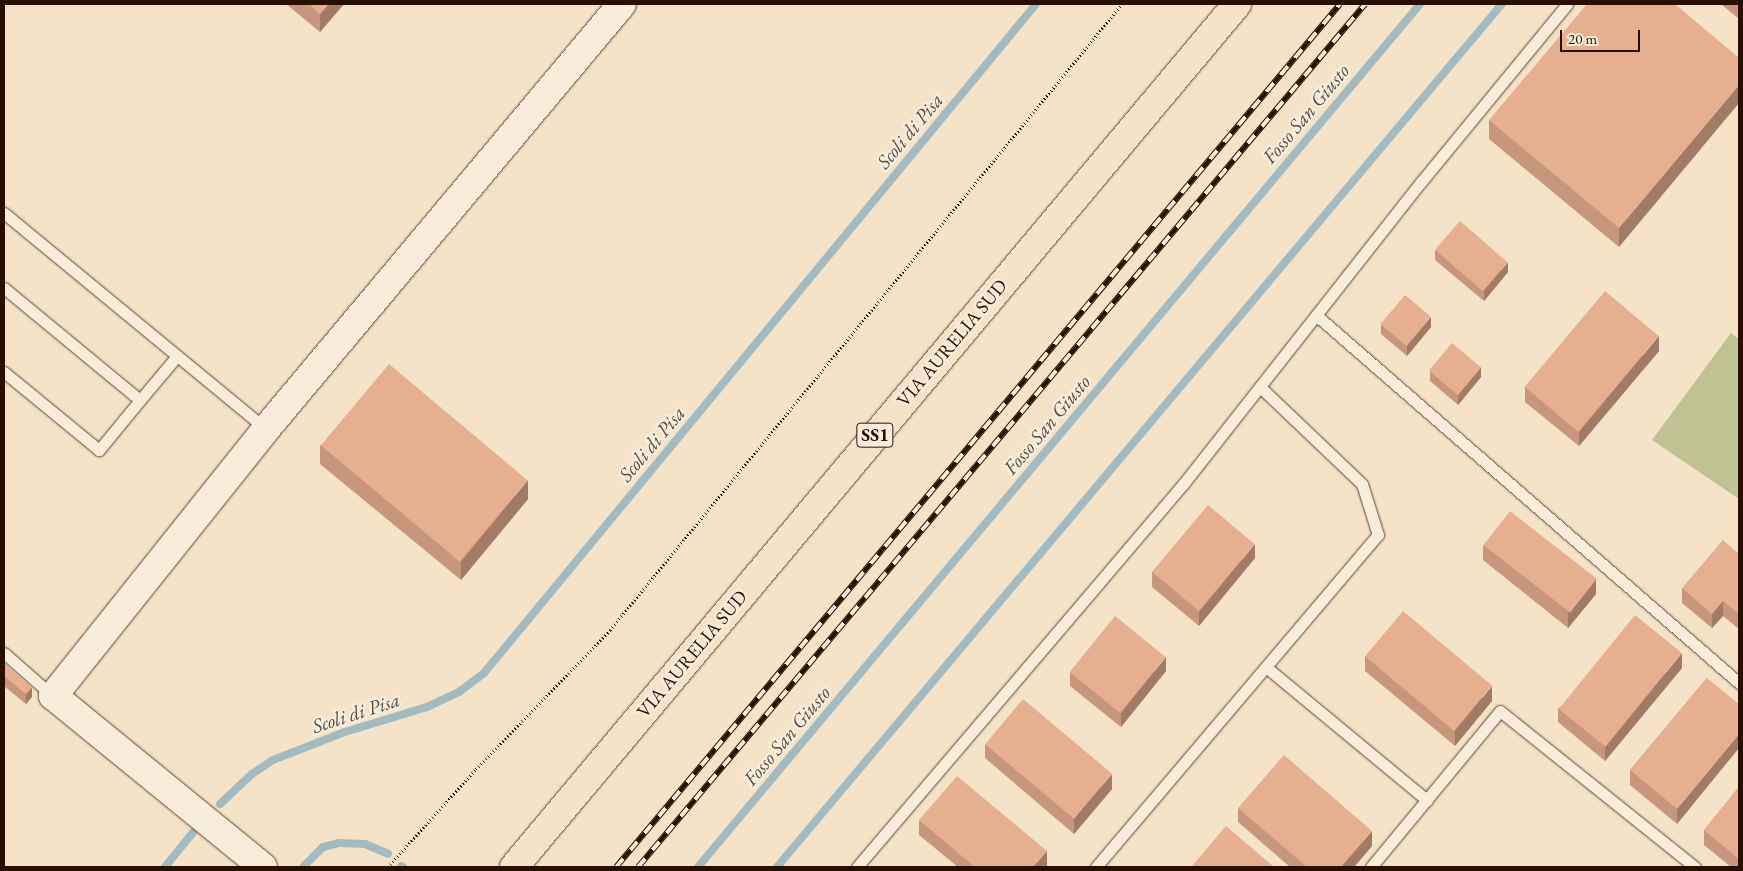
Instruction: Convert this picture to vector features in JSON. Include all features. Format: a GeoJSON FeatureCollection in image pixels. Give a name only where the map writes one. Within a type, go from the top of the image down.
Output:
{"type":"FeatureCollection","features":[{"type":"Feature","properties":{"kind":"main road","name":"VIA AURELIA SUD"},"geometry":{"type":"LineString","coordinates":[[514,867],[1237,4]]}},
{"type":"Feature","properties":{"kind":"street"},"geometry":{"type":"LineString","coordinates":[[263,867],[171,789],[53,696],[266,430],[622,4]]}},
{"type":"Feature","properties":{"kind":"lane"},"geometry":{"type":"LineString","coordinates":[[857,867],[1184,483],[1316,315],[1567,4]]}},
{"type":"Feature","properties":{"kind":"lane"},"geometry":{"type":"LineString","coordinates":[[4,213],[266,430]]}},
{"type":"Feature","properties":{"kind":"lane"},"geometry":{"type":"LineString","coordinates":[[4,288],[140,400]]}},
{"type":"Feature","properties":{"kind":"lane"},"geometry":{"type":"LineString","coordinates":[[1316,315],[1739,683]]}},
{"type":"Feature","properties":{"kind":"lane"},"geometry":{"type":"LineString","coordinates":[[4,372],[99,450],[177,356]]}},
{"type":"Feature","properties":{"kind":"lane"},"geometry":{"type":"LineString","coordinates":[[1096,867],[1378,535],[1362,484],[1260,387]]}},
{"type":"Feature","properties":{"kind":"lane"},"geometry":{"type":"LineString","coordinates":[[4,653],[53,696]]}},
{"type":"Feature","properties":{"kind":"lane"},"geometry":{"type":"LineString","coordinates":[[1266,667],[1427,800]]}},
{"type":"Feature","properties":{"kind":"lane"},"geometry":{"type":"LineString","coordinates":[[1371,867],[1500,711],[1695,867]]}},
{"type":"Feature","properties":{"kind":"path"},"geometry":{"type":"LineString","coordinates":[[388,867],[420,830],[610,630],[1122,4]]}},
{"type":"Feature","properties":{"kind":"green space"},"geometry":{"type":"Polygon","coordinates":[[[1731,333],[1739,339],[1739,499],[1652,440],[1731,333]]]}},
{"type":"Feature","properties":{"kind":"building"},"geometry":{"type":"Polygon","coordinates":[[[309,4],[329,4],[320,14],[309,4]]]}},
{"type":"Feature","properties":{"kind":"building"},"geometry":{"type":"Polygon","coordinates":[[[1587,4],[1675,4],[1739,58],[1739,85],[1619,228],[1489,120],[1587,4]]]}},
{"type":"Feature","properties":{"kind":"building"},"geometry":{"type":"Polygon","coordinates":[[[1460,221],[1508,262],[1483,291],[1435,250],[1460,221]]]}},
{"type":"Feature","properties":{"kind":"building"},"geometry":{"type":"Polygon","coordinates":[[[1605,291],[1659,336],[1578,432],[1525,387],[1605,291]]]}},
{"type":"Feature","properties":{"kind":"building"},"geometry":{"type":"Polygon","coordinates":[[[1405,295],[1431,317],[1407,346],[1381,324],[1405,295]]]}},
{"type":"Feature","properties":{"kind":"building"},"geometry":{"type":"Polygon","coordinates":[[[1452,343],[1481,367],[1458,395],[1429,371],[1452,343]]]}},
{"type":"Feature","properties":{"kind":"building"},"geometry":{"type":"Polygon","coordinates":[[[389,364],[528,480],[460,562],[321,445],[389,364]]]}},
{"type":"Feature","properties":{"kind":"building"},"geometry":{"type":"Polygon","coordinates":[[[1208,505],[1255,544],[1199,611],[1152,572],[1208,505]]]}},
{"type":"Feature","properties":{"kind":"building"},"geometry":{"type":"Polygon","coordinates":[[[1510,511],[1597,579],[1570,613],[1484,545],[1510,511]]]}},
{"type":"Feature","properties":{"kind":"building"},"geometry":{"type":"Polygon","coordinates":[[[1723,540],[1739,554],[1739,614],[1723,601],[1712,614],[1682,588],[1723,540]]]}},
{"type":"Feature","properties":{"kind":"building"},"geometry":{"type":"Polygon","coordinates":[[[1403,611],[1492,686],[1454,731],[1365,656],[1403,611]]]}},
{"type":"Feature","properties":{"kind":"building"},"geometry":{"type":"Polygon","coordinates":[[[1635,615],[1682,653],[1605,747],[1559,709],[1635,615]]]}},
{"type":"Feature","properties":{"kind":"building"},"geometry":{"type":"Polygon","coordinates":[[[1115,616],[1166,657],[1120,713],[1070,672],[1115,616]]]}},
{"type":"Feature","properties":{"kind":"building"},"geometry":{"type":"Polygon","coordinates":[[[4,663],[32,687],[26,694],[4,676],[4,663]]]}},
{"type":"Feature","properties":{"kind":"building"},"geometry":{"type":"Polygon","coordinates":[[[1707,678],[1739,704],[1739,734],[1677,809],[1630,770],[1707,678]]]}},
{"type":"Feature","properties":{"kind":"building"},"geometry":{"type":"Polygon","coordinates":[[[1023,699],[1112,774],[1074,819],[985,744],[1023,699]]]}},
{"type":"Feature","properties":{"kind":"building"},"geometry":{"type":"Polygon","coordinates":[[[1284,755],[1372,831],[1341,867],[1307,867],[1238,808],[1284,755]]]}},
{"type":"Feature","properties":{"kind":"building"},"geometry":{"type":"Polygon","coordinates":[[[957,776],[1047,851],[1033,867],[975,867],[919,820],[957,776]]]}},
{"type":"Feature","properties":{"kind":"building"},"geometry":{"type":"Polygon","coordinates":[[[1739,787],[1739,859],[1704,830],[1739,787]]]}},
{"type":"Feature","properties":{"kind":"building"},"geometry":{"type":"Polygon","coordinates":[[[1226,826],[1274,867],[1191,867],[1226,826]]]}},
{"type":"Feature","properties":{"kind":"waterway","name":"Scoli di Pisa"},"geometry":{"type":"LineString","coordinates":[[220,804],[252,774],[273,760],[345,732],[427,707],[459,692],[484,673],[1036,4]]}},
{"type":"Feature","properties":{"kind":"waterway","name":"Fosso San Giusto"},"geometry":{"type":"LineString","coordinates":[[698,867],[1420,4]]}},
{"type":"Feature","properties":{"kind":"waterway"},"geometry":{"type":"LineString","coordinates":[[777,867],[1502,4]]}},
{"type":"Feature","properties":{"kind":"waterway","name":"Scoli di Pisa"},"geometry":{"type":"LineString","coordinates":[[165,867],[194,831]]}},
{"type":"Feature","properties":{"kind":"waterway","name":"Fosso San Giusto"},"geometry":{"type":"LineString","coordinates":[[303,867],[323,847],[339,843],[365,844],[388,854]]}},
{"type":"Feature","properties":{"kind":"railway"},"geometry":{"type":"LineString","coordinates":[[616,867],[1340,4]]}},
{"type":"Feature","properties":{"kind":"railway"},"geometry":{"type":"LineString","coordinates":[[638,867],[1365,4]]}}]}
